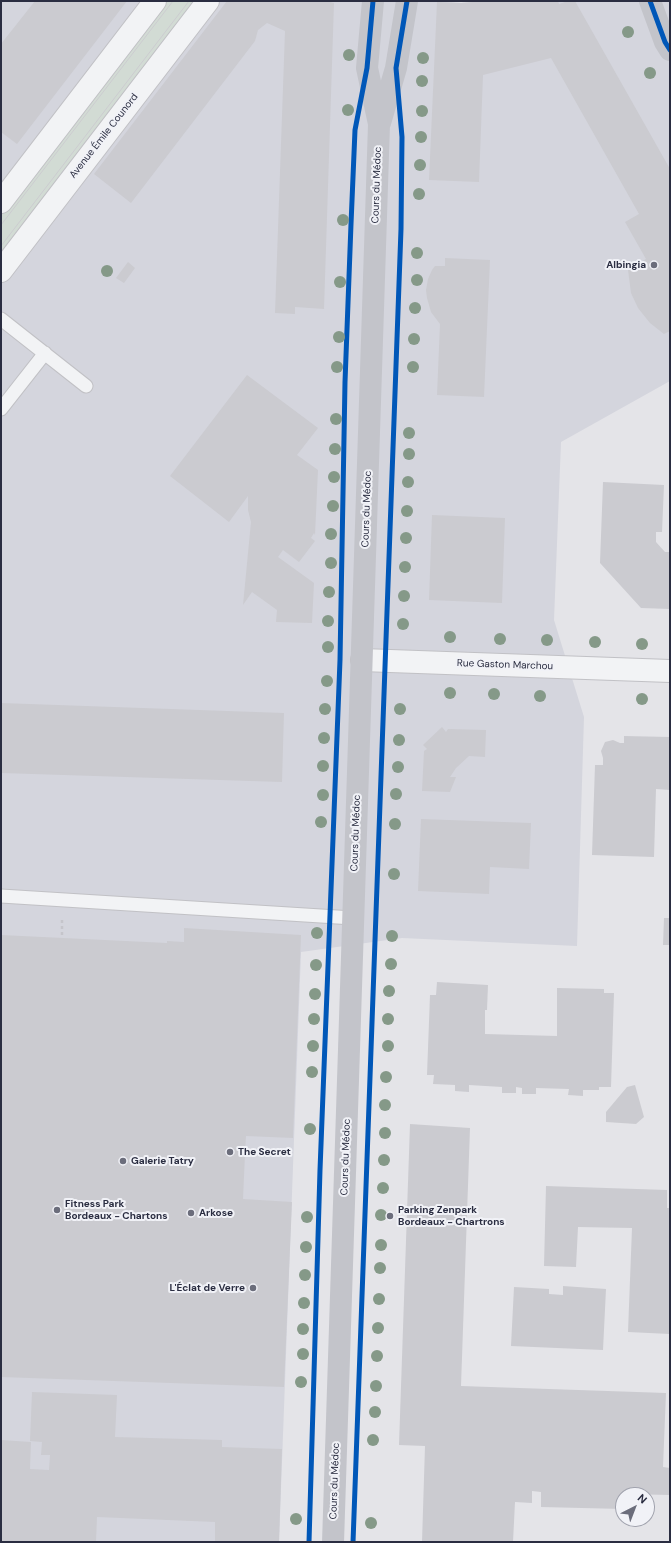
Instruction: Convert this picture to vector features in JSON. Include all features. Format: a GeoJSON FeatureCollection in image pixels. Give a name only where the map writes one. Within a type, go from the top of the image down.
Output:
{"type":"FeatureCollection","features":[{"type":"Feature","properties":{"kind":"main road","name":"Cours du Médoc"},"geometry":{"type":"LineString","coordinates":[[373,1],[367,68],[380,124]]}},
{"type":"Feature","properties":{"kind":"main road","name":"Cours du Médoc"},"geometry":{"type":"LineString","coordinates":[[333,1542],[380,124],[396,68],[406,1]]}},
{"type":"Feature","properties":{"kind":"main road"},"geometry":{"type":"LineString","coordinates":[[633,1],[668,46]]}},
{"type":"Feature","properties":{"kind":"main road"},"geometry":{"type":"LineString","coordinates":[[650,1],[668,46]]}},
{"type":"Feature","properties":{"kind":"street"},"geometry":{"type":"LineString","coordinates":[[1,202],[155,1]]}},
{"type":"Feature","properties":{"kind":"street","name":"Avenue Émile Counord"},"geometry":{"type":"LineString","coordinates":[[1,271],[208,1]]}},
{"type":"Feature","properties":{"kind":"street","name":"Rue Gaston Marchou"},"geometry":{"type":"LineString","coordinates":[[362,660],[670,671]]}},
{"type":"Feature","properties":{"kind":"lane"},"geometry":{"type":"LineString","coordinates":[[1,319],[86,386]]}},
{"type":"Feature","properties":{"kind":"lane"},"geometry":{"type":"LineString","coordinates":[[1,409],[45,353]]}},
{"type":"Feature","properties":{"kind":"lane"},"geometry":{"type":"LineString","coordinates":[[1,896],[353,918]]}},
{"type":"Feature","properties":{"kind":"shaded area"},"geometry":{"type":"Polygon","coordinates":[[[1,1],[431,1],[461,3],[485,1],[670,1],[670,381],[561,442],[554,620],[584,717],[577,946],[402,938],[301,952],[279,1542],[1,1542],[1,1]]]}},
{"type":"Feature","properties":{"kind":"shaded area"},"geometry":{"type":"Polygon","coordinates":[[[166,1],[197,1],[1,256],[1,216],[166,1]]]}},
{"type":"Feature","properties":{"kind":"building"},"geometry":{"type":"Polygon","coordinates":[[[35,1],[127,1],[17,144],[1,132],[1,44],[35,1]]]}},
{"type":"Feature","properties":{"kind":"building"},"geometry":{"type":"Polygon","coordinates":[[[227,1],[326,1],[334,3],[324,309],[295,307],[295,314],[275,313],[285,31],[267,23],[258,30],[255,41],[131,203],[94,174],[227,1]]]}},
{"type":"Feature","properties":{"kind":"building"},"geometry":{"type":"Polygon","coordinates":[[[485,1],[558,1],[559,4],[568,1],[575,1],[670,169],[670,331],[664,334],[650,323],[638,308],[631,293],[628,270],[646,259],[625,222],[639,214],[551,58],[483,75],[479,182],[429,180],[437,2],[461,3],[485,1]]]}},
{"type":"Feature","properties":{"kind":"building"},"geometry":{"type":"Polygon","coordinates":[[[445,258],[490,260],[484,397],[437,395],[440,324],[431,312],[426,290],[428,279],[432,270],[435,266],[445,266],[445,258]]]}},
{"type":"Feature","properties":{"kind":"building"},"geometry":{"type":"Polygon","coordinates":[[[128,262],[135,268],[124,283],[116,278],[128,262]]]}},
{"type":"Feature","properties":{"kind":"building"},"geometry":{"type":"Polygon","coordinates":[[[247,375],[318,428],[297,455],[318,470],[315,535],[314,533],[311,538],[315,541],[299,562],[283,550],[278,557],[314,583],[312,623],[276,622],[277,610],[252,592],[243,605],[251,522],[248,510],[248,496],[229,522],[170,476],[247,375]]]}},
{"type":"Feature","properties":{"kind":"building"},"geometry":{"type":"Polygon","coordinates":[[[603,482],[664,485],[662,532],[656,532],[656,542],[665,552],[670,552],[670,609],[641,608],[600,563],[603,482]]]}},
{"type":"Feature","properties":{"kind":"building"},"geometry":{"type":"Polygon","coordinates":[[[432,515],[505,518],[502,603],[429,600],[432,515]]]}},
{"type":"Feature","properties":{"kind":"building"},"geometry":{"type":"Polygon","coordinates":[[[1,703],[284,713],[282,782],[1,773],[1,703]]]}},
{"type":"Feature","properties":{"kind":"building"},"geometry":{"type":"Polygon","coordinates":[[[442,727],[446,732],[448,729],[486,730],[485,757],[469,756],[456,768],[450,777],[456,777],[450,792],[422,791],[424,751],[427,749],[423,745],[442,727]]]}},
{"type":"Feature","properties":{"kind":"building"},"geometry":{"type":"Polygon","coordinates":[[[624,736],[670,737],[670,790],[656,789],[654,857],[592,855],[595,765],[603,765],[601,751],[605,742],[613,740],[624,743],[624,736]]]}},
{"type":"Feature","properties":{"kind":"building"},"geometry":{"type":"Polygon","coordinates":[[[421,819],[531,823],[529,869],[490,867],[489,894],[418,891],[421,819]]]}},
{"type":"Feature","properties":{"kind":"building"},"geometry":{"type":"Polygon","coordinates":[[[664,918],[670,918],[670,945],[663,945],[664,918]]]}},
{"type":"Feature","properties":{"kind":"building","name":"Galerie Tatry"},"geometry":{"type":"Polygon","coordinates":[[[184,928],[301,935],[293,1138],[246,1136],[243,1199],[292,1202],[284,1387],[1,1377],[1,935],[167,943],[167,941],[184,942],[184,928]]]}},
{"type":"Feature","properties":{"kind":"building"},"geometry":{"type":"Polygon","coordinates":[[[437,982],[488,985],[487,1010],[485,1010],[485,1034],[557,1036],[557,988],[604,989],[604,993],[614,993],[611,1087],[599,1087],[599,1090],[583,1090],[583,1096],[568,1095],[569,1089],[536,1088],[536,1094],[522,1094],[522,1088],[516,1087],[516,1093],[502,1093],[502,1087],[469,1085],[469,1092],[455,1091],[455,1085],[433,1084],[434,1075],[427,1075],[430,995],[436,995],[437,982]]]}},
{"type":"Feature","properties":{"kind":"building"},"geometry":{"type":"Polygon","coordinates":[[[635,1085],[644,1117],[636,1124],[606,1122],[606,1112],[627,1087],[635,1085]]]}},
{"type":"Feature","properties":{"kind":"building"},"geometry":{"type":"Polygon","coordinates":[[[410,1124],[470,1128],[461,1386],[666,1393],[663,1467],[670,1468],[670,1495],[655,1495],[655,1487],[615,1487],[615,1509],[541,1507],[541,1492],[532,1491],[532,1503],[515,1502],[513,1542],[422,1542],[425,1446],[399,1445],[410,1124]]]}},
{"type":"Feature","properties":{"kind":"building"},"geometry":{"type":"Polygon","coordinates":[[[546,1186],[667,1190],[667,1208],[670,1208],[670,1334],[628,1332],[632,1228],[578,1227],[576,1267],[544,1266],[546,1186]]]}},
{"type":"Feature","properties":{"kind":"building"},"geometry":{"type":"Polygon","coordinates":[[[563,1286],[606,1289],[603,1350],[511,1346],[514,1287],[549,1289],[549,1294],[563,1295],[563,1286]]]}},
{"type":"Feature","properties":{"kind":"building"},"geometry":{"type":"Polygon","coordinates":[[[32,1392],[117,1395],[115,1437],[222,1440],[222,1447],[282,1449],[279,1542],[215,1542],[215,1522],[97,1517],[96,1542],[1,1542],[1,1440],[31,1442],[30,1469],[49,1470],[50,1455],[41,1455],[42,1442],[30,1441],[32,1392]]]}},
{"type":"Feature","properties":{"kind":"tram line"},"geometry":{"type":"LineString","coordinates":[[1,225],[173,1]]}},
{"type":"Feature","properties":{"kind":"tram line"},"geometry":{"type":"LineString","coordinates":[[1,246],[189,1]]}},
{"type":"Feature","properties":{"kind":"cycle path"},"geometry":{"type":"LineString","coordinates":[[309,1542],[320,1170],[340,660],[345,382],[351,224],[355,130],[367,68],[373,1]]}},
{"type":"Feature","properties":{"kind":"cycle path"},"geometry":{"type":"LineString","coordinates":[[353,1542],[401,229],[402,137],[396,68],[407,1]]}},
{"type":"Feature","properties":{"kind":"cycle path"},"geometry":{"type":"LineString","coordinates":[[650,1],[665,42],[670,50]]}},
{"type":"Feature","properties":{"kind":"place","name":"Albingia"},"geometry":{"type":"Point","coordinates":[654,265]}},
{"type":"Feature","properties":{"kind":"place","name":"The Secret"},"geometry":{"type":"Point","coordinates":[230,1152]}},
{"type":"Feature","properties":{"kind":"place","name":"Galerie Tatry"},"geometry":{"type":"Point","coordinates":[123,1161]}},
{"type":"Feature","properties":{"kind":"place","name":"Fitness Park Bordeaux - Chartons"},"geometry":{"type":"Point","coordinates":[57,1210]}},
{"type":"Feature","properties":{"kind":"place","name":"Arkose"},"geometry":{"type":"Point","coordinates":[191,1213]}},
{"type":"Feature","properties":{"kind":"place","name":"Parking Zenpark Bordeaux - Chartrons"},"geometry":{"type":"Point","coordinates":[390,1216]}},
{"type":"Feature","properties":{"kind":"place","name":"L'Éclat de Verre"},"geometry":{"type":"Point","coordinates":[253,1288]}}]}
